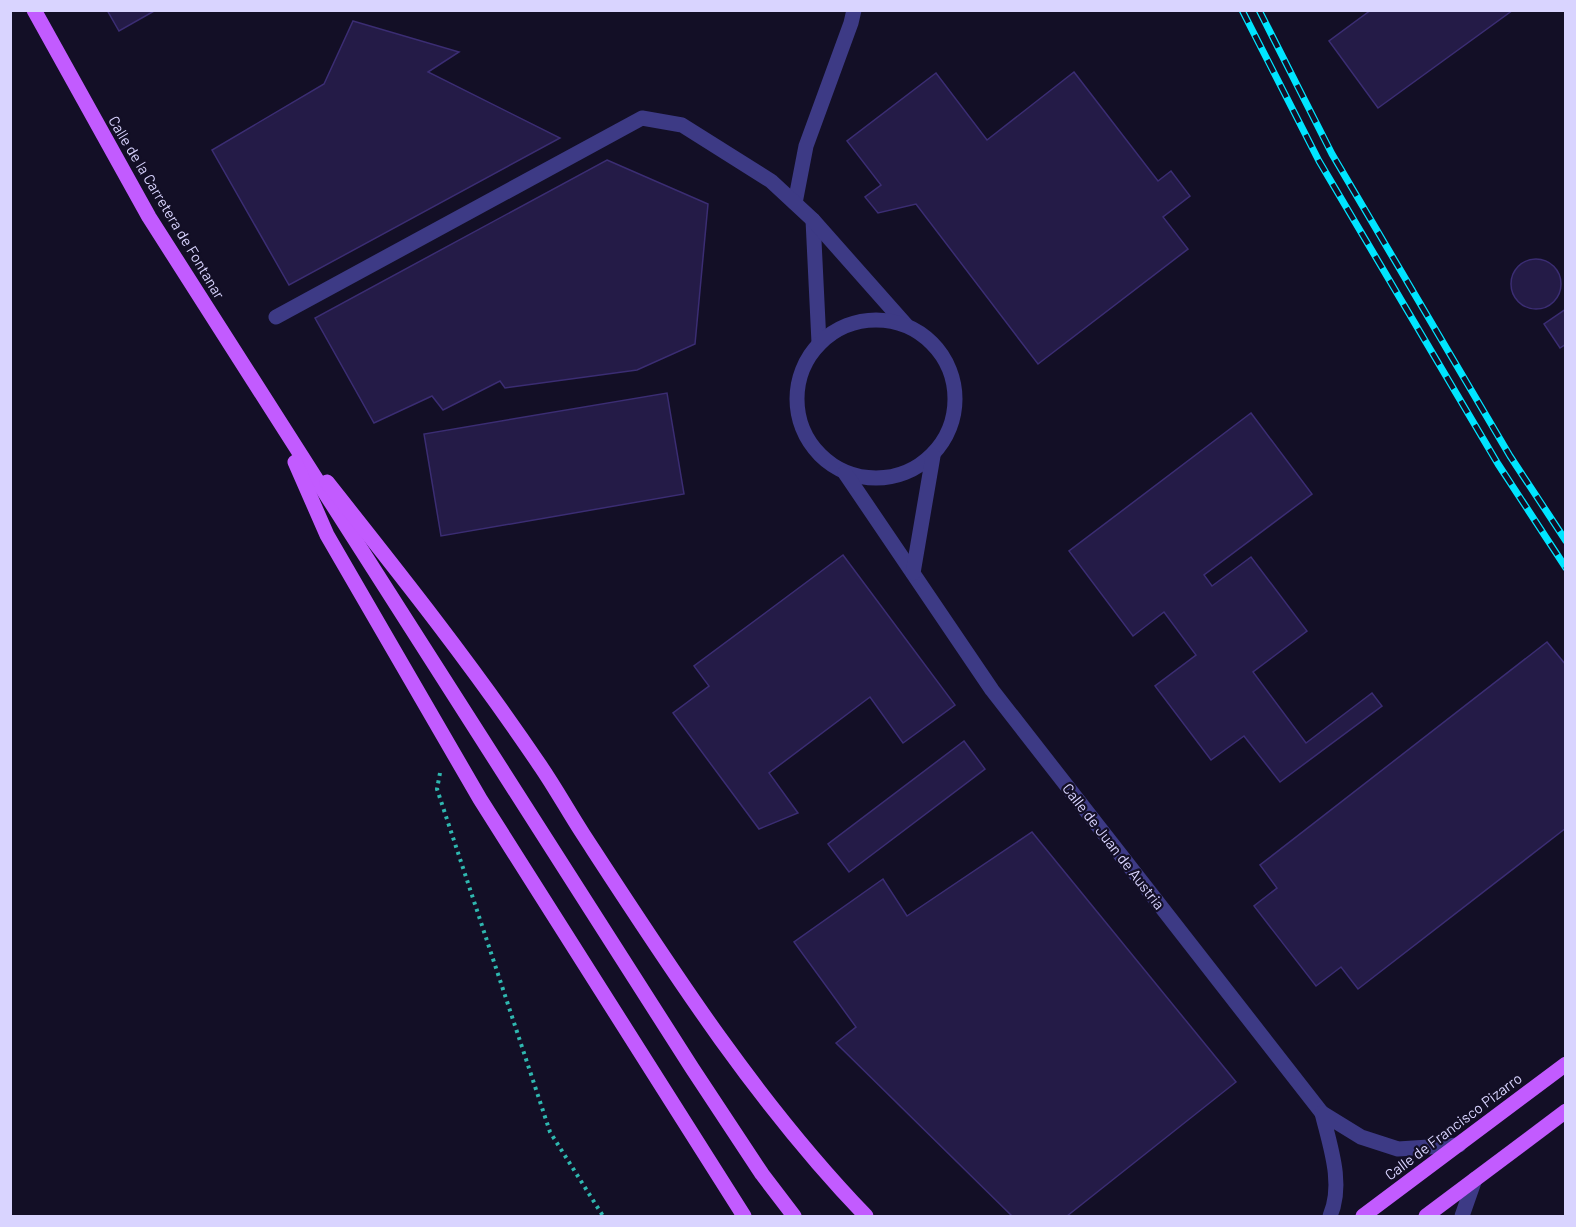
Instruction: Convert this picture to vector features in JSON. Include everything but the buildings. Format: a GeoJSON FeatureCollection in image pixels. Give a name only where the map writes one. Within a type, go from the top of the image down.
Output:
{"type":"FeatureCollection","features":[{"type":"Feature","properties":{"kind":"main road","name":"Calle de la Carretera de Fontanar"},"geometry":{"type":"LineString","coordinates":[[33,10],[138,198],[276,418]]}},
{"type":"Feature","properties":{"kind":"main road"},"geometry":{"type":"LineString","coordinates":[[276,418],[327,536],[480,800],[744,1216]]}},
{"type":"Feature","properties":{"kind":"main road"},"geometry":{"type":"LineString","coordinates":[[276,418],[685,1058],[756,1165],[794,1216]]}},
{"type":"Feature","properties":{"kind":"main road"},"geometry":{"type":"LineString","coordinates":[[276,418],[440,626],[540,764],[692,999],[738,1062],[786,1124],[866,1216]]}},
{"type":"Feature","properties":{"kind":"main road","name":"Calle de Francisco Pizarro"},"geometry":{"type":"LineString","coordinates":[[1363,1216],[1566,1064]]}},
{"type":"Feature","properties":{"kind":"main road"},"geometry":{"type":"LineString","coordinates":[[1426,1216],[1566,1111]]}},
{"type":"Feature","properties":{"kind":"street"},"geometry":{"type":"LineString","coordinates":[[795,203],[806,146],[854,10]]}},
{"type":"Feature","properties":{"kind":"street"},"geometry":{"type":"LineString","coordinates":[[276,318],[642,118],[682,125],[771,181],[813,220],[906,325],[933,342],[950,368],[956,399],[950,429],[933,456],[913,573]]}},
{"type":"Feature","properties":{"kind":"street"},"geometry":{"type":"LineString","coordinates":[[813,220],[819,343]]}},
{"type":"Feature","properties":{"kind":"street"},"geometry":{"type":"LineString","coordinates":[[906,325],[876,319],[865,321],[845,326],[819,343],[802,369],[796,400],[802,430],[819,456],[845,473],[876,479],[906,473],[933,456]]}},
{"type":"Feature","properties":{"kind":"street","name":"Calle de Juan de Austria"},"geometry":{"type":"LineString","coordinates":[[845,473],[992,690],[1322,1113]]}},
{"type":"Feature","properties":{"kind":"street"},"geometry":{"type":"LineString","coordinates":[[1322,1113],[1361,1137],[1398,1149],[1459,1145]]}},
{"type":"Feature","properties":{"kind":"street"},"geometry":{"type":"LineString","coordinates":[[1322,1113],[1335,1164],[1336,1187],[1330,1216]]}},
{"type":"Feature","properties":{"kind":"street"},"geometry":{"type":"LineString","coordinates":[[1462,1216],[1475,1179]]}},
{"type":"Feature","properties":{"kind":"path"},"geometry":{"type":"LineString","coordinates":[[445,737],[437,789],[550,1132],[603,1216]]}},
{"type":"Feature","properties":{"kind":"railway"},"geometry":{"type":"LineString","coordinates":[[1242,10],[1319,161],[1498,464],[1566,568]]}},
{"type":"Feature","properties":{"kind":"railway"},"geometry":{"type":"LineString","coordinates":[[1259,10],[1332,154],[1510,456],[1566,541]]}}]}
